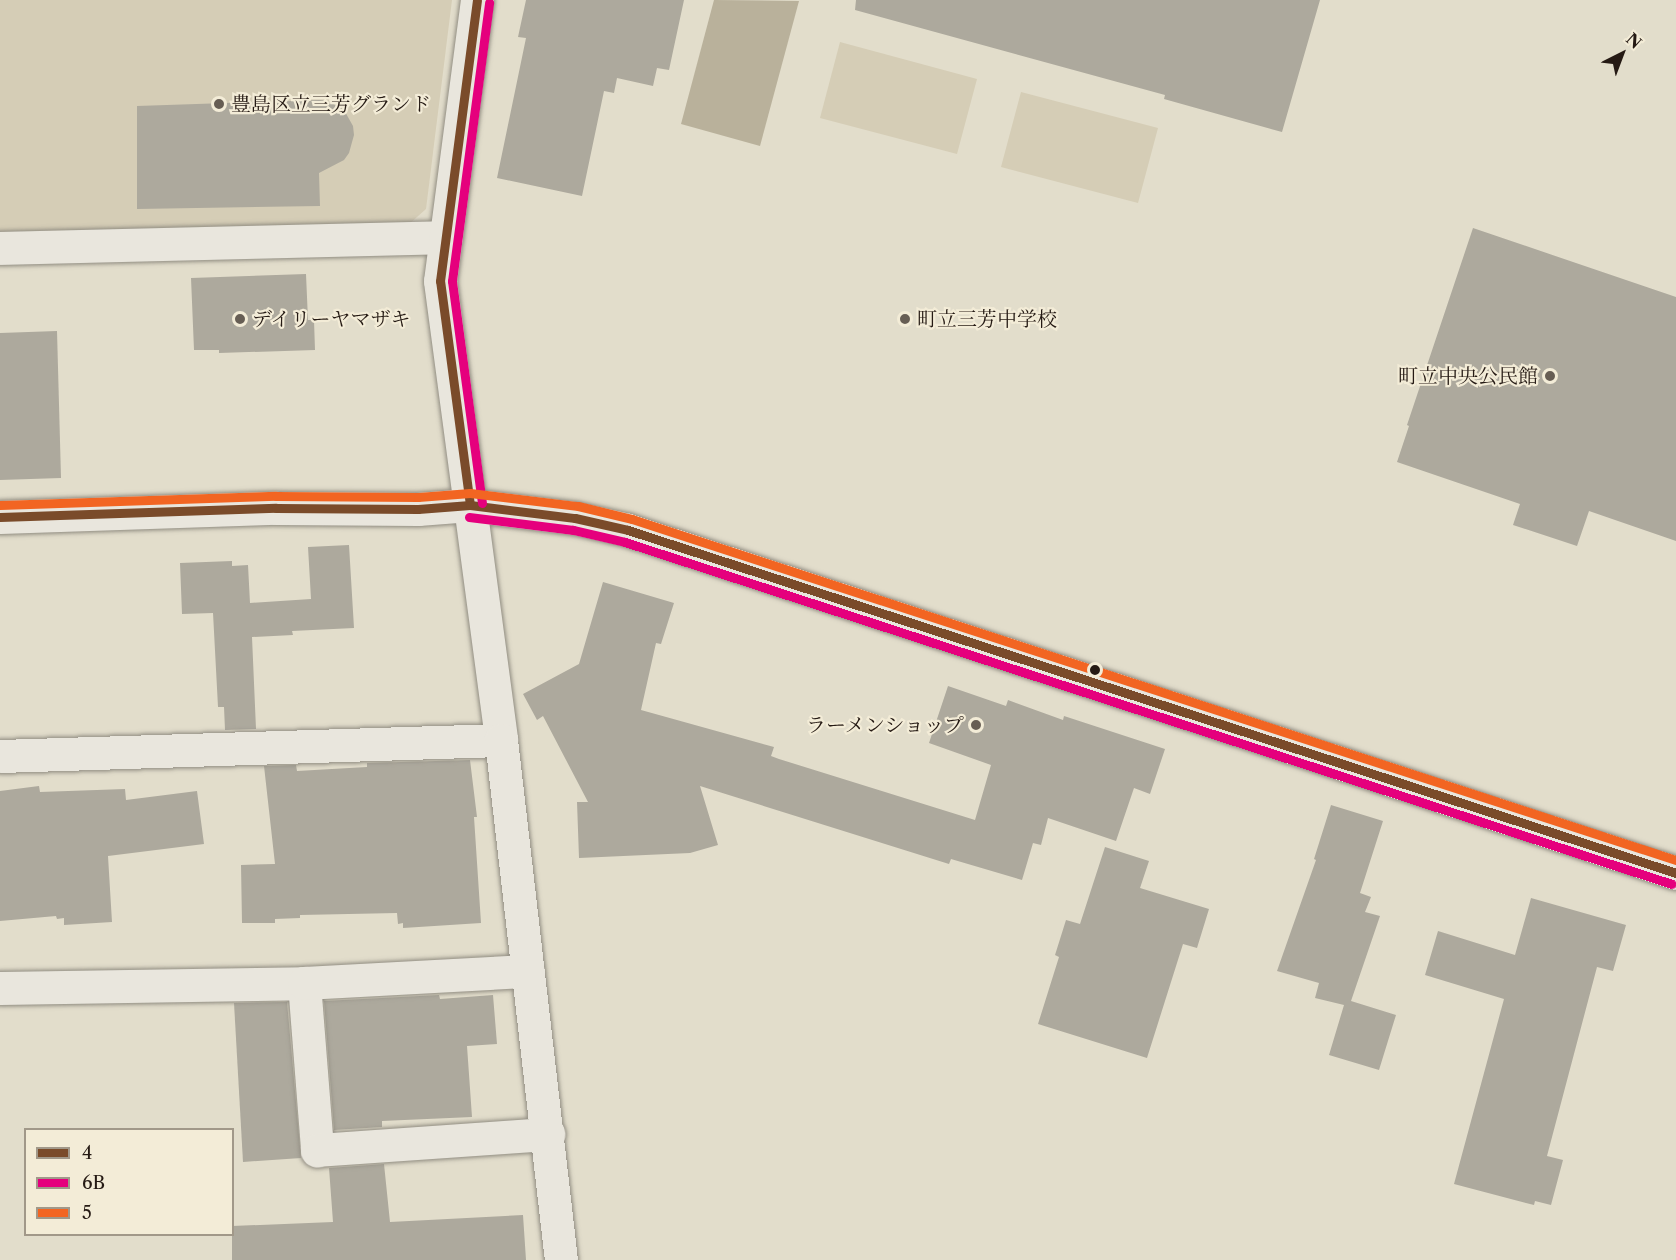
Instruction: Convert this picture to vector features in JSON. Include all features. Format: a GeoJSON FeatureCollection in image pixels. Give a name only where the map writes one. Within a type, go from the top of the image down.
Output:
{"type":"FeatureCollection","features":[{"type":"Feature","properties":{"kind":"street"},"geometry":{"type":"LineString","coordinates":[[477,0],[440,281],[501,740],[561,1260]]}},
{"type":"Feature","properties":{"kind":"street"},"geometry":{"type":"LineString","coordinates":[[0,248],[446,237]]}},
{"type":"Feature","properties":{"kind":"street"},"geometry":{"type":"LineString","coordinates":[[0,517],[276,508],[418,509],[470,505],[576,518],[628,530],[1676,873]]}},
{"type":"Feature","properties":{"kind":"street"},"geometry":{"type":"LineString","coordinates":[[0,756],[501,740]]}},
{"type":"Feature","properties":{"kind":"street"},"geometry":{"type":"LineString","coordinates":[[0,988],[304,983],[528,971]]}},
{"type":"Feature","properties":{"kind":"street"},"geometry":{"type":"LineString","coordinates":[[304,983],[316,1150],[548,1134]]}},
{"type":"Feature","properties":{"kind":"shaded area","name":"豊島区立三芳グランド"},"geometry":{"type":"Polygon","coordinates":[[[0,0],[452,0],[426,209],[408,225],[0,236],[0,0]]]}},
{"type":"Feature","properties":{"kind":"shaded area"},"geometry":{"type":"Polygon","coordinates":[[[714,0],[799,1],[760,146],[681,124],[714,0]]]}},
{"type":"Feature","properties":{"kind":"shaded area"},"geometry":{"type":"Polygon","coordinates":[[[840,42],[977,79],[957,154],[820,118],[840,42]]]}},
{"type":"Feature","properties":{"kind":"shaded area"},"geometry":{"type":"Polygon","coordinates":[[[1021,92],[1158,128],[1138,203],[1001,167],[1021,92]]]}},
{"type":"Feature","properties":{"kind":"building"},"geometry":{"type":"Polygon","coordinates":[[[526,0],[684,0],[669,70],[657,68],[653,86],[617,78],[614,93],[604,91],[582,196],[497,178],[526,38],[518,37],[526,0]]]}},
{"type":"Feature","properties":{"kind":"building"},"geometry":{"type":"Polygon","coordinates":[[[856,0],[1320,0],[1282,132],[1164,99],[1165,95],[855,10],[856,0]]]}},
{"type":"Feature","properties":{"kind":"building"},"geometry":{"type":"Polygon","coordinates":[[[328,101],[344,110],[353,126],[354,135],[349,153],[344,160],[319,173],[320,206],[137,209],[137,106],[328,101]]]}},
{"type":"Feature","properties":{"kind":"building","name":"町立中央公民館"},"geometry":{"type":"Polygon","coordinates":[[[1473,228],[1676,297],[1676,541],[1589,511],[1577,546],[1513,525],[1520,504],[1397,462],[1409,426],[1407,425],[1473,228]]]}},
{"type":"Feature","properties":{"kind":"building"},"geometry":{"type":"Polygon","coordinates":[[[306,274],[308,320],[314,320],[315,350],[219,353],[219,350],[194,350],[191,278],[306,274]]]}},
{"type":"Feature","properties":{"kind":"building"},"geometry":{"type":"Polygon","coordinates":[[[57,331],[61,478],[0,480],[0,333],[57,331]]]}},
{"type":"Feature","properties":{"kind":"building"},"geometry":{"type":"Polygon","coordinates":[[[349,545],[354,628],[292,631],[293,635],[252,637],[256,729],[225,730],[224,707],[218,707],[213,613],[182,614],[180,563],[232,561],[232,566],[248,565],[250,603],[311,599],[308,547],[349,545]]]}},
{"type":"Feature","properties":{"kind":"building"},"geometry":{"type":"Polygon","coordinates":[[[603,582],[674,603],[661,644],[656,643],[641,710],[774,747],[771,756],[779,759],[975,820],[991,765],[929,743],[948,686],[1006,706],[1008,700],[1063,720],[1064,716],[1165,749],[1150,794],[1134,788],[1116,841],[1048,818],[1041,845],[1033,843],[1022,880],[951,859],[949,864],[700,786],[718,845],[690,853],[579,858],[577,802],[588,802],[543,716],[537,720],[523,694],[579,664],[603,582]]]}},
{"type":"Feature","properties":{"kind":"building"},"geometry":{"type":"Polygon","coordinates":[[[470,760],[477,817],[474,817],[481,923],[403,928],[403,923],[398,924],[397,913],[300,915],[300,918],[275,919],[275,923],[242,923],[241,865],[275,864],[264,766],[296,765],[297,771],[367,767],[367,763],[470,760]]]}},
{"type":"Feature","properties":{"kind":"building"},"geometry":{"type":"Polygon","coordinates":[[[39,786],[40,792],[125,789],[126,800],[197,791],[204,844],[108,856],[112,922],[64,925],[64,918],[57,919],[56,916],[0,921],[0,791],[39,786]]]}},
{"type":"Feature","properties":{"kind":"building"},"geometry":{"type":"Polygon","coordinates":[[[1331,805],[1383,821],[1360,893],[1371,897],[1365,912],[1380,916],[1351,1001],[1396,1015],[1379,1070],[1329,1055],[1344,1005],[1315,998],[1319,983],[1277,971],[1316,860],[1314,859],[1331,805]]]}},
{"type":"Feature","properties":{"kind":"building"},"geometry":{"type":"Polygon","coordinates":[[[1105,847],[1149,861],[1140,888],[1209,909],[1197,948],[1183,944],[1147,1058],[1038,1024],[1059,957],[1055,955],[1066,920],[1080,924],[1105,847]]]}},
{"type":"Feature","properties":{"kind":"building"},"geometry":{"type":"Polygon","coordinates":[[[1531,898],[1626,925],[1613,971],[1597,967],[1547,1156],[1563,1160],[1551,1205],[1535,1201],[1534,1205],[1454,1184],[1504,999],[1425,975],[1438,931],[1515,955],[1531,898]]]}},
{"type":"Feature","properties":{"kind":"building"},"geometry":{"type":"Polygon","coordinates":[[[439,995],[440,999],[493,995],[497,1044],[467,1046],[472,1117],[382,1121],[382,1127],[334,1130],[324,1001],[439,995]]]}},
{"type":"Feature","properties":{"kind":"building"},"geometry":{"type":"Polygon","coordinates":[[[287,1002],[301,1158],[243,1162],[234,1003],[287,1002]]]}},
{"type":"Feature","properties":{"kind":"building"},"geometry":{"type":"Polygon","coordinates":[[[384,1164],[390,1222],[523,1215],[526,1260],[232,1260],[234,1226],[333,1222],[329,1168],[384,1164]]]}},
{"type":"Feature","properties":{"kind":"transit line","name":"4"},"geometry":{"type":"LineString","coordinates":[[470,505],[440,281],[477,0]]}},
{"type":"Feature","properties":{"kind":"transit line","name":"6B"},"geometry":{"type":"LineString","coordinates":[[482,503],[452,281],[489,2]]}},
{"type":"Feature","properties":{"kind":"transit line","name":"5"},"geometry":{"type":"LineString","coordinates":[[0,505],[276,496],[418,497],[470,493],[578,506],[632,519],[1676,860]]}},
{"type":"Feature","properties":{"kind":"transit line","name":"4"},"geometry":{"type":"LineString","coordinates":[[0,517],[276,508],[418,509],[470,505],[575,518],[628,530],[1676,873]]}},
{"type":"Feature","properties":{"kind":"transit line","name":"6B"},"geometry":{"type":"LineString","coordinates":[[469,517],[573,530],[625,542],[1672,884]]}},
{"type":"Feature","properties":{"kind":"place","name":"豊島区立三芳グランド"},"geometry":{"type":"Point","coordinates":[219,104]}},
{"type":"Feature","properties":{"kind":"place","name":"デイリーヤマザキ"},"geometry":{"type":"Point","coordinates":[240,319]}},
{"type":"Feature","properties":{"kind":"place","name":"町立三芳中学校"},"geometry":{"type":"Point","coordinates":[905,319]}},
{"type":"Feature","properties":{"kind":"place","name":"町立中央公民館"},"geometry":{"type":"Point","coordinates":[1550,376]}},
{"type":"Feature","properties":{"kind":"place","name":"ラーメンショップ"},"geometry":{"type":"Point","coordinates":[976,725]}}]}
